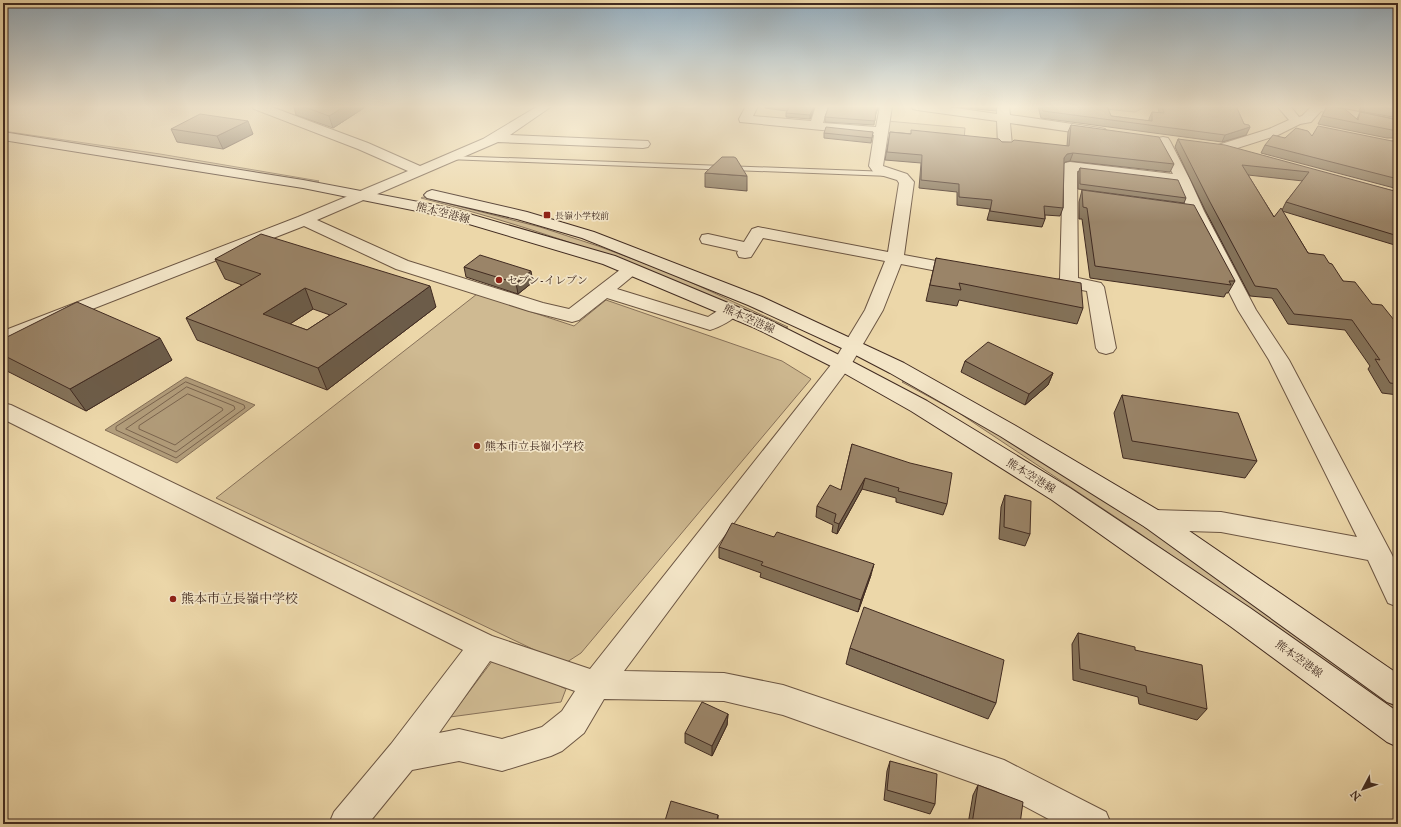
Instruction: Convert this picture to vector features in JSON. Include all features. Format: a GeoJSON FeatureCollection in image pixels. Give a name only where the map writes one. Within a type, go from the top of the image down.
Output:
{"type":"FeatureCollection","features":[{"type":"Feature","properties":{"kind":"street","name":"熊本空港線"},"geometry":{"type":"LineString","coordinates":[[62,145],[374,190],[413,191],[521,215],[588,235],[748,298],[848,355],[919,406],[1060,494],[1240,617],[1398,731]]}},
{"type":"Feature","properties":{"kind":"street","name":"熊本空港線"},"geometry":{"type":"LineString","coordinates":[[107,145],[374,190],[609,260],[762,324],[848,355],[897,368],[1008,431],[1154,520],[1398,692]]}},
{"type":"Feature","properties":{"kind":"street"},"geometry":{"type":"LineString","coordinates":[[359,145],[420,171]]}},
{"type":"Feature","properties":{"kind":"street"},"geometry":{"type":"LineString","coordinates":[[3,338],[304,220],[479,145]]}},
{"type":"Feature","properties":{"kind":"street"},"geometry":{"type":"LineString","coordinates":[[403,755],[459,745],[502,756],[552,740],[573,722],[596,685],[848,355],[874,310],[898,248],[908,182],[895,174],[879,170],[876,166],[880,145]]}},
{"type":"Feature","properties":{"kind":"street"},"geometry":{"type":"LineString","coordinates":[[1165,145],[1183,180],[1188,210],[1247,310],[1279,360],[1377,551],[1398,596]]}},
{"type":"Feature","properties":{"kind":"street"},"geometry":{"type":"LineString","coordinates":[[1223,148],[1232,145]]}},
{"type":"Feature","properties":{"kind":"street"},"geometry":{"type":"LineString","coordinates":[[1208,146],[1250,155]]}},
{"type":"Feature","properties":{"kind":"street"},"geometry":{"type":"LineString","coordinates":[[1069,282],[1078,195],[1070,166],[1183,180]]}},
{"type":"Feature","properties":{"kind":"street"},"geometry":{"type":"LineString","coordinates":[[304,220],[402,265],[536,307],[572,316],[631,270]]}},
{"type":"Feature","properties":{"kind":"street"},"geometry":{"type":"LineString","coordinates":[[708,239],[747,250],[758,232],[979,274]]}},
{"type":"Feature","properties":{"kind":"street"},"geometry":{"type":"LineString","coordinates":[[1026,282],[1056,288],[1069,282],[1095,288],[1106,348]]}},
{"type":"Feature","properties":{"kind":"street"},"geometry":{"type":"LineString","coordinates":[[604,291],[710,324],[731,311]]}},
{"type":"Feature","properties":{"kind":"street"},"geometry":{"type":"LineString","coordinates":[[3,410],[484,646],[596,685],[724,688],[783,700],[1004,777],[1094,824]]}},
{"type":"Feature","properties":{"kind":"street"},"geometry":{"type":"LineString","coordinates":[[1154,520],[1221,522],[1377,551]]}},
{"type":"Feature","properties":{"kind":"street"},"geometry":{"type":"LineString","coordinates":[[346,824],[403,755],[484,646]]}},
{"type":"Feature","properties":{"kind":"lane"},"geometry":{"type":"LineString","coordinates":[[450,158],[895,174]]}},
{"type":"Feature","properties":{"kind":"shaded area"},"geometry":{"type":"Polygon","coordinates":[[[77,145],[96,145],[160,154],[319,181],[317,182],[77,145]]]}},
{"type":"Feature","properties":{"kind":"shaded area"},"geometry":{"type":"Polygon","coordinates":[[[423,197],[540,227],[598,246],[673,274],[788,327],[785,328],[696,290],[606,255],[514,224],[421,198],[423,197]]]}},
{"type":"Feature","properties":{"kind":"shaded area","name":"熊本市立長嶺小学校"},"geometry":{"type":"Polygon","coordinates":[[[477,294],[574,326],[606,300],[782,361],[811,379],[581,653],[564,664],[216,498],[477,294]]]}},
{"type":"Feature","properties":{"kind":"shaded area"},"geometry":{"type":"Polygon","coordinates":[[[904,381],[961,411],[1138,520],[1398,709],[1398,714],[1132,528],[959,413],[902,382],[904,381]]]}},
{"type":"Feature","properties":{"kind":"shaded area"},"geometry":{"type":"Polygon","coordinates":[[[496,656],[566,689],[561,702],[450,717],[496,656]]]}},
{"type":"Feature","properties":{"kind":"water"},"geometry":{"type":"Polygon","coordinates":[[[186,377],[255,405],[177,463],[105,430],[186,377]]]}},
{"type":"Feature","properties":{"kind":"building"},"geometry":{"type":"Polygon","coordinates":[[[888,145],[1056,145],[1069,146],[1069,145],[1163,145],[1174,164],[1073,153],[1067,154],[1064,158],[1063,208],[1044,206],[1045,219],[990,211],[992,200],[959,197],[959,184],[921,180],[922,155],[887,152],[888,145]]]}},
{"type":"Feature","properties":{"kind":"building"},"geometry":{"type":"Polygon","coordinates":[[[1181,145],[1225,145],[1398,192],[1398,236],[1286,202],[1309,172],[1242,165],[1274,217],[1281,208],[1308,253],[1324,255],[1343,281],[1355,282],[1372,304],[1382,305],[1398,325],[1398,384],[1390,383],[1375,359],[1380,360],[1352,320],[1294,314],[1277,289],[1255,286],[1181,145]]]}},
{"type":"Feature","properties":{"kind":"building"},"geometry":{"type":"Polygon","coordinates":[[[1265,145],[1398,145],[1398,179],[1265,145]]]}},
{"type":"Feature","properties":{"kind":"building"},"geometry":{"type":"Polygon","coordinates":[[[722,157],[736,158],[747,176],[705,173],[722,157]]]}},
{"type":"Feature","properties":{"kind":"building"},"geometry":{"type":"Polygon","coordinates":[[[1080,168],[1178,180],[1186,198],[1080,184],[1080,168]]]}},
{"type":"Feature","properties":{"kind":"building"},"geometry":{"type":"Polygon","coordinates":[[[1082,190],[1194,205],[1235,281],[1229,281],[1231,285],[1095,266],[1087,208],[1083,207],[1082,190]]]}},
{"type":"Feature","properties":{"kind":"building"},"geometry":{"type":"Polygon","coordinates":[[[261,234],[430,286],[318,368],[186,318],[261,274],[215,259],[261,234]],[[305,288],[263,314],[307,330],[347,304],[305,288]]]}},
{"type":"Feature","properties":{"kind":"building"},"geometry":{"type":"Polygon","coordinates":[[[480,255],[531,271],[516,283],[464,267],[480,255]]]}},
{"type":"Feature","properties":{"kind":"building"},"geometry":{"type":"Polygon","coordinates":[[[936,258],[1081,283],[1083,308],[959,283],[961,290],[930,285],[936,258]]]}},
{"type":"Feature","properties":{"kind":"building"},"geometry":{"type":"Polygon","coordinates":[[[77,302],[160,338],[70,389],[3,355],[3,339],[77,302]]]}},
{"type":"Feature","properties":{"kind":"building"},"geometry":{"type":"Polygon","coordinates":[[[988,342],[1053,373],[1029,394],[965,361],[988,342]]]}},
{"type":"Feature","properties":{"kind":"building"},"geometry":{"type":"Polygon","coordinates":[[[1122,395],[1238,413],[1257,461],[1132,441],[1122,395]]]}},
{"type":"Feature","properties":{"kind":"building"},"geometry":{"type":"Polygon","coordinates":[[[852,444],[910,463],[952,473],[947,504],[898,491],[899,488],[865,478],[839,524],[834,522],[836,514],[817,506],[830,485],[841,490],[852,444]]]}},
{"type":"Feature","properties":{"kind":"building"},"geometry":{"type":"Polygon","coordinates":[[[1005,495],[1031,501],[1030,534],[1004,527],[1005,495]]]}},
{"type":"Feature","properties":{"kind":"building"},"geometry":{"type":"Polygon","coordinates":[[[732,523],[774,537],[777,532],[874,564],[861,600],[761,565],[763,562],[719,547],[732,523]]]}},
{"type":"Feature","properties":{"kind":"building"},"geometry":{"type":"Polygon","coordinates":[[[864,607],[1004,660],[996,703],[850,648],[864,607]]]}},
{"type":"Feature","properties":{"kind":"building"},"geometry":{"type":"Polygon","coordinates":[[[1078,633],[1135,647],[1135,650],[1202,665],[1207,709],[1147,693],[1146,686],[1080,669],[1078,633]]]}},
{"type":"Feature","properties":{"kind":"building"},"geometry":{"type":"Polygon","coordinates":[[[702,702],[728,714],[712,746],[685,733],[702,702]]]}},
{"type":"Feature","properties":{"kind":"building"},"geometry":{"type":"Polygon","coordinates":[[[890,761],[937,774],[935,804],[887,790],[890,761]]]}},
{"type":"Feature","properties":{"kind":"building"},"geometry":{"type":"Polygon","coordinates":[[[978,785],[1023,802],[1020,824],[972,824],[978,785]]]}},
{"type":"Feature","properties":{"kind":"building"},"geometry":{"type":"Polygon","coordinates":[[[671,801],[718,815],[716,824],[664,824],[671,801]]]}},
{"type":"Feature","properties":{"kind":"place","name":"長嶺小学校前"},"geometry":{"type":"Point","coordinates":[547,215]}},
{"type":"Feature","properties":{"kind":"place","name":"セブン-イレブン"},"geometry":{"type":"Point","coordinates":[499,280]}},
{"type":"Feature","properties":{"kind":"place","name":"熊本市立長嶺小学校"},"geometry":{"type":"Point","coordinates":[477,446]}},
{"type":"Feature","properties":{"kind":"place","name":"熊本市立長嶺中学校"},"geometry":{"type":"Point","coordinates":[173,599]}}]}
